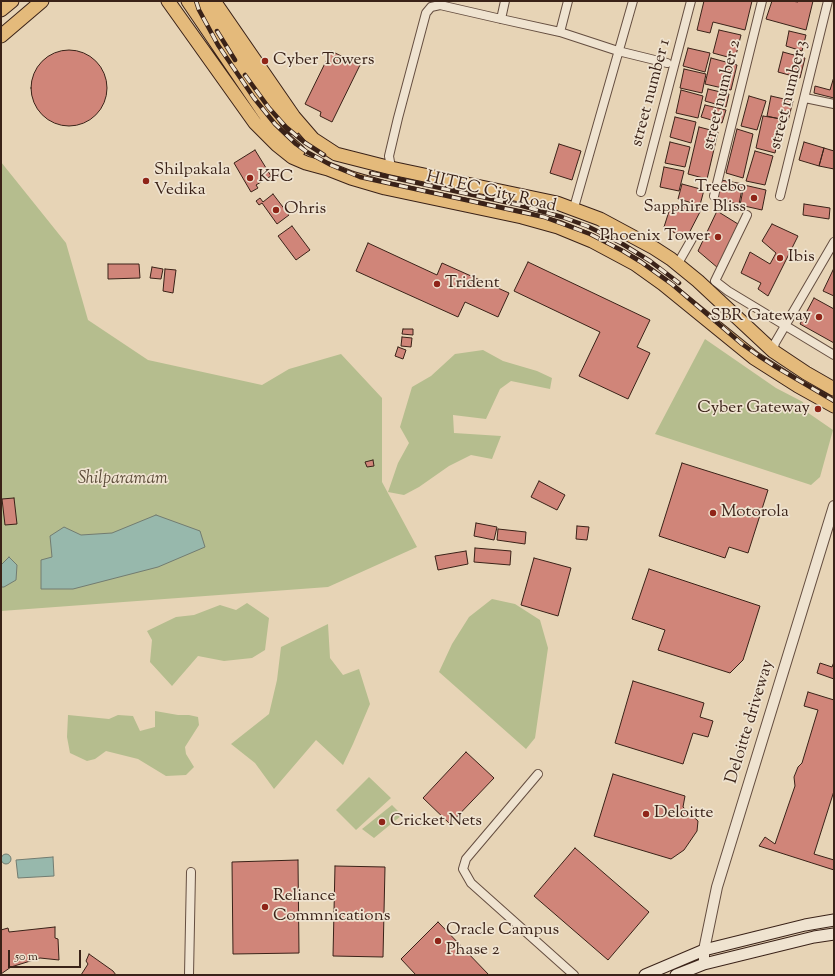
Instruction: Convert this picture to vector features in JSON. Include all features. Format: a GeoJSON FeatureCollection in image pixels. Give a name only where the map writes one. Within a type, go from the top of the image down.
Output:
{"type":"FeatureCollection","features":[{"type":"Feature","properties":{"kind":"main road"},"geometry":{"type":"LineString","coordinates":[[1,10],[12,1]]}},
{"type":"Feature","properties":{"kind":"main road"},"geometry":{"type":"LineString","coordinates":[[1,36],[42,1]]}},
{"type":"Feature","properties":{"kind":"main road","name":"HITEC City Road"},"geometry":{"type":"LineString","coordinates":[[168,1],[255,124],[264,134],[292,156],[306,163],[385,188],[522,217],[558,227],[592,241],[635,264],[663,284],[754,358],[834,406]]}},
{"type":"Feature","properties":{"kind":"main road"},"geometry":{"type":"LineString","coordinates":[[177,14],[183,1]]}},
{"type":"Feature","properties":{"kind":"main road"},"geometry":{"type":"LineString","coordinates":[[188,1],[275,129],[302,155],[328,169]]}},
{"type":"Feature","properties":{"kind":"main road"},"geometry":{"type":"LineString","coordinates":[[201,1],[277,111],[304,137],[314,144],[336,154]]}},
{"type":"Feature","properties":{"kind":"main road","name":"HITEC City Road"},"geometry":{"type":"LineString","coordinates":[[214,1],[294,117],[313,139],[336,154],[391,168],[557,203],[575,211],[600,219],[654,248],[698,281],[773,351],[806,373],[834,389]]}},
{"type":"Feature","properties":{"kind":"main road"},"geometry":{"type":"LineString","coordinates":[[645,975],[704,950],[798,926],[834,920]]}},
{"type":"Feature","properties":{"kind":"main road"},"geometry":{"type":"LineString","coordinates":[[676,975],[704,964],[807,938],[834,934]]}},
{"type":"Feature","properties":{"kind":"street"},"geometry":{"type":"LineString","coordinates":[[501,20],[505,1]]}},
{"type":"Feature","properties":{"kind":"street"},"geometry":{"type":"LineString","coordinates":[[560,32],[568,1]]}},
{"type":"Feature","properties":{"kind":"street"},"geometry":{"type":"LineString","coordinates":[[575,211],[633,1]]}},
{"type":"Feature","properties":{"kind":"street","name":"street number 1"},"geometry":{"type":"LineString","coordinates":[[641,192],[691,1]]}},
{"type":"Feature","properties":{"kind":"street","name":"street number 2"},"geometry":{"type":"LineString","coordinates":[[714,196],[762,1]]}},
{"type":"Feature","properties":{"kind":"street","name":"street number 3"},"geometry":{"type":"LineString","coordinates":[[780,196],[828,1]]}},
{"type":"Feature","properties":{"kind":"street"},"geometry":{"type":"LineString","coordinates":[[391,168],[389,156],[426,13],[431,7],[440,5],[501,20],[560,32],[618,51],[667,63]]}},
{"type":"Feature","properties":{"kind":"street"},"geometry":{"type":"LineString","coordinates":[[805,98],[834,104]]}},
{"type":"Feature","properties":{"kind":"street"},"geometry":{"type":"LineString","coordinates":[[745,216],[713,280],[834,355]]}},
{"type":"Feature","properties":{"kind":"street"},"geometry":{"type":"LineString","coordinates":[[677,265],[693,237]]}},
{"type":"Feature","properties":{"kind":"street"},"geometry":{"type":"LineString","coordinates":[[773,351],[775,343],[834,245]]}},
{"type":"Feature","properties":{"kind":"street","name":"Deloitte driveway"},"geometry":{"type":"LineString","coordinates":[[704,964],[704,950],[717,887],[834,506]]}},
{"type":"Feature","properties":{"kind":"street"},"geometry":{"type":"LineString","coordinates":[[538,774],[466,859],[463,869],[471,883],[574,975]]}},
{"type":"Feature","properties":{"kind":"street"},"geometry":{"type":"LineString","coordinates":[[189,975],[191,872]]}},
{"type":"Feature","properties":{"kind":"green space","name":"Shilparamam"},"geometry":{"type":"Polygon","coordinates":[[[1,162],[66,243],[88,320],[148,360],[262,385],[289,369],[341,354],[382,398],[382,482],[417,547],[328,587],[1,611],[1,162]]]}},
{"type":"Feature","properties":{"kind":"green space"},"geometry":{"type":"Polygon","coordinates":[[[705,339],[776,388],[803,402],[804,410],[833,430],[820,477],[811,485],[655,434],[705,339]]]}},
{"type":"Feature","properties":{"kind":"green space"},"geometry":{"type":"Polygon","coordinates":[[[483,350],[503,361],[537,371],[552,378],[550,389],[511,381],[500,389],[486,419],[453,415],[454,433],[501,436],[492,459],[471,455],[449,466],[419,487],[404,495],[388,492],[398,463],[409,443],[400,427],[412,387],[431,376],[455,354],[483,350]]]}},
{"type":"Feature","properties":{"kind":"green space"},"geometry":{"type":"Polygon","coordinates":[[[492,599],[515,604],[540,620],[548,648],[535,738],[526,749],[439,672],[452,644],[469,617],[492,599]]]}},
{"type":"Feature","properties":{"kind":"green space"},"geometry":{"type":"Polygon","coordinates":[[[247,603],[269,618],[265,650],[252,658],[224,661],[198,656],[172,686],[150,662],[152,640],[147,631],[176,617],[194,615],[220,605],[236,610],[247,603]]]}},
{"type":"Feature","properties":{"kind":"green space"},"geometry":{"type":"Polygon","coordinates":[[[328,624],[330,658],[343,675],[359,669],[370,704],[343,765],[316,740],[274,789],[255,763],[231,744],[269,714],[277,680],[281,647],[328,624]]]}},
{"type":"Feature","properties":{"kind":"green space"},"geometry":{"type":"Polygon","coordinates":[[[155,711],[198,717],[199,725],[185,747],[186,754],[194,767],[186,775],[166,776],[138,759],[106,751],[95,759],[87,761],[70,753],[67,737],[68,715],[109,719],[118,715],[133,716],[140,731],[155,727],[155,711]]]}},
{"type":"Feature","properties":{"kind":"green space"},"geometry":{"type":"Polygon","coordinates":[[[369,777],[391,798],[356,830],[336,810],[369,777]]]}},
{"type":"Feature","properties":{"kind":"green space","name":"Cricket Nets"},"geometry":{"type":"Polygon","coordinates":[[[392,805],[402,815],[374,838],[362,829],[392,805]]]}},
{"type":"Feature","properties":{"kind":"water"},"geometry":{"type":"Polygon","coordinates":[[[156,515],[200,531],[205,547],[158,567],[73,589],[41,589],[41,560],[52,557],[50,536],[64,527],[81,535],[112,533],[156,515]]]}},
{"type":"Feature","properties":{"kind":"water"},"geometry":{"type":"Polygon","coordinates":[[[9,557],[17,565],[16,580],[4,587],[1,587],[1,565],[9,557]]]}},
{"type":"Feature","properties":{"kind":"water"},"geometry":{"type":"Polygon","coordinates":[[[4,854],[8,854],[10,855],[10,863],[4,864],[1,861],[1,857],[4,854]]]}},
{"type":"Feature","properties":{"kind":"water"},"geometry":{"type":"Polygon","coordinates":[[[53,857],[54,876],[18,878],[16,860],[53,857]]]}},
{"type":"Feature","properties":{"kind":"building"},"geometry":{"type":"Polygon","coordinates":[[[704,1],[752,1],[745,30],[713,22],[710,33],[697,30],[704,1]]]}},
{"type":"Feature","properties":{"kind":"building"},"geometry":{"type":"Polygon","coordinates":[[[772,1],[813,1],[806,30],[766,19],[772,1]]]}},
{"type":"Feature","properties":{"kind":"building"},"geometry":{"type":"Polygon","coordinates":[[[719,30],[741,35],[735,59],[713,53],[719,30]]]}},
{"type":"Feature","properties":{"kind":"building"},"geometry":{"type":"Polygon","coordinates":[[[789,31],[806,35],[802,51],[786,46],[789,31]]]}},
{"type":"Feature","properties":{"kind":"building"},"geometry":{"type":"Polygon","coordinates":[[[688,48],[710,53],[705,72],[683,66],[688,48]]]}},
{"type":"Feature","properties":{"kind":"building"},"geometry":{"type":"Polygon","coordinates":[[[69,50],[83,53],[96,61],[104,74],[107,88],[104,102],[96,115],[83,123],[69,126],[55,123],[42,115],[34,102],[31,88],[34,74],[42,61],[55,53],[69,50]]]}},
{"type":"Feature","properties":{"kind":"building"},"geometry":{"type":"Polygon","coordinates":[[[331,51],[360,65],[332,122],[320,116],[321,112],[305,104],[331,51]]]}},
{"type":"Feature","properties":{"kind":"building"},"geometry":{"type":"Polygon","coordinates":[[[783,52],[805,58],[800,78],[778,72],[783,52]]]}},
{"type":"Feature","properties":{"kind":"building"},"geometry":{"type":"Polygon","coordinates":[[[711,58],[737,65],[731,90],[705,84],[711,58]]]}},
{"type":"Feature","properties":{"kind":"building"},"geometry":{"type":"Polygon","coordinates":[[[684,69],[706,74],[702,93],[680,88],[684,69]]]}},
{"type":"Feature","properties":{"kind":"building"},"geometry":{"type":"Polygon","coordinates":[[[833,80],[834,98],[814,93],[815,86],[830,90],[833,80]]]}},
{"type":"Feature","properties":{"kind":"building"},"geometry":{"type":"Polygon","coordinates":[[[708,89],[729,94],[726,107],[705,101],[708,89]]]}},
{"type":"Feature","properties":{"kind":"building"},"geometry":{"type":"Polygon","coordinates":[[[681,90],[703,96],[698,118],[676,113],[681,90]]]}},
{"type":"Feature","properties":{"kind":"building"},"geometry":{"type":"Polygon","coordinates":[[[749,96],[766,101],[757,130],[741,126],[749,96]]]}},
{"type":"Feature","properties":{"kind":"building"},"geometry":{"type":"Polygon","coordinates":[[[771,96],[793,101],[788,121],[767,116],[771,96]]]}},
{"type":"Feature","properties":{"kind":"building"},"geometry":{"type":"Polygon","coordinates":[[[705,105],[726,110],[722,123],[701,117],[705,105]]]}},
{"type":"Feature","properties":{"kind":"building"},"geometry":{"type":"Polygon","coordinates":[[[763,116],[782,119],[775,153],[756,148],[763,116]]]}},
{"type":"Feature","properties":{"kind":"building"},"geometry":{"type":"Polygon","coordinates":[[[675,117],[696,122],[691,143],[670,137],[675,117]]]}},
{"type":"Feature","properties":{"kind":"building"},"geometry":{"type":"Polygon","coordinates":[[[699,127],[718,132],[707,179],[688,174],[699,127]]]}},
{"type":"Feature","properties":{"kind":"building"},"geometry":{"type":"Polygon","coordinates":[[[737,129],[753,134],[743,178],[726,173],[737,129]]]}},
{"type":"Feature","properties":{"kind":"building"},"geometry":{"type":"Polygon","coordinates":[[[670,142],[690,147],[685,167],[665,163],[670,142]]]}},
{"type":"Feature","properties":{"kind":"building"},"geometry":{"type":"Polygon","coordinates":[[[804,142],[824,148],[819,166],[799,160],[804,142]]]}},
{"type":"Feature","properties":{"kind":"building"},"geometry":{"type":"Polygon","coordinates":[[[559,144],[581,151],[572,180],[550,173],[559,144]]]}},
{"type":"Feature","properties":{"kind":"building"},"geometry":{"type":"Polygon","coordinates":[[[824,148],[834,151],[834,169],[819,166],[824,148]]]}},
{"type":"Feature","properties":{"kind":"building"},"geometry":{"type":"Polygon","coordinates":[[[255,150],[271,176],[256,185],[258,188],[251,192],[234,163],[255,150]]]}},
{"type":"Feature","properties":{"kind":"building"},"geometry":{"type":"Polygon","coordinates":[[[755,151],[773,156],[765,185],[746,181],[755,151]]]}},
{"type":"Feature","properties":{"kind":"building"},"geometry":{"type":"Polygon","coordinates":[[[664,167],[684,171],[679,191],[660,187],[664,167]]]}},
{"type":"Feature","properties":{"kind":"building"},"geometry":{"type":"Polygon","coordinates":[[[721,180],[743,184],[739,204],[717,200],[721,180]]]}},
{"type":"Feature","properties":{"kind":"building"},"geometry":{"type":"Polygon","coordinates":[[[682,184],[704,190],[700,205],[678,199],[682,184]]]}},
{"type":"Feature","properties":{"kind":"building"},"geometry":{"type":"Polygon","coordinates":[[[744,185],[766,190],[762,210],[740,205],[744,185]]]}},
{"type":"Feature","properties":{"kind":"building","name":"Ohris"},"geometry":{"type":"Polygon","coordinates":[[[273,194],[289,215],[277,224],[262,203],[259,205],[256,201],[260,198],[263,202],[273,194]]]}},
{"type":"Feature","properties":{"kind":"building"},"geometry":{"type":"Polygon","coordinates":[[[804,204],[830,208],[829,219],[803,215],[804,204]]]}},
{"type":"Feature","properties":{"kind":"building"},"geometry":{"type":"Polygon","coordinates":[[[671,205],[702,208],[686,239],[664,227],[671,205]]]}},
{"type":"Feature","properties":{"kind":"building","name":"Phoenix Tower"},"geometry":{"type":"Polygon","coordinates":[[[717,211],[738,224],[718,268],[698,251],[717,211]]]}},
{"type":"Feature","properties":{"kind":"building","name":"Ibis"},"geometry":{"type":"Polygon","coordinates":[[[772,224],[798,236],[768,296],[758,289],[761,283],[741,273],[750,252],[770,264],[776,253],[762,241],[772,224]]]}},
{"type":"Feature","properties":{"kind":"building"},"geometry":{"type":"Polygon","coordinates":[[[292,226],[310,250],[296,260],[278,236],[292,226]]]}},
{"type":"Feature","properties":{"kind":"building","name":"Trident"},"geometry":{"type":"Polygon","coordinates":[[[368,243],[437,275],[442,263],[509,293],[498,317],[465,302],[458,317],[356,271],[368,243]]]}},
{"type":"Feature","properties":{"kind":"building"},"geometry":{"type":"Polygon","coordinates":[[[528,262],[650,320],[637,347],[650,353],[628,399],[579,376],[600,332],[514,291],[528,262]]]}},
{"type":"Feature","properties":{"kind":"building"},"geometry":{"type":"Polygon","coordinates":[[[108,264],[139,264],[140,278],[108,279],[108,264]]]}},
{"type":"Feature","properties":{"kind":"building"},"geometry":{"type":"Polygon","coordinates":[[[152,267],[163,269],[161,279],[150,278],[152,267]]]}},
{"type":"Feature","properties":{"kind":"building"},"geometry":{"type":"Polygon","coordinates":[[[834,268],[834,296],[823,291],[834,268]]]}},
{"type":"Feature","properties":{"kind":"building"},"geometry":{"type":"Polygon","coordinates":[[[165,269],[176,270],[173,293],[163,291],[165,269]]]}},
{"type":"Feature","properties":{"kind":"building","name":"SBR Gateway"},"geometry":{"type":"Polygon","coordinates":[[[814,298],[834,309],[834,343],[800,324],[814,298]]]}},
{"type":"Feature","properties":{"kind":"building"},"geometry":{"type":"Polygon","coordinates":[[[403,329],[413,329],[413,335],[402,334],[403,329]]]}},
{"type":"Feature","properties":{"kind":"building"},"geometry":{"type":"Polygon","coordinates":[[[402,337],[412,338],[411,347],[401,346],[402,337]]]}},
{"type":"Feature","properties":{"kind":"building"},"geometry":{"type":"Polygon","coordinates":[[[398,347],[406,350],[403,359],[395,356],[398,347]]]}},
{"type":"Feature","properties":{"kind":"building"},"geometry":{"type":"Polygon","coordinates":[[[373,460],[374,466],[367,467],[365,462],[373,460]]]}},
{"type":"Feature","properties":{"kind":"building","name":"Motorola"},"geometry":{"type":"Polygon","coordinates":[[[682,463],[768,490],[748,553],[729,547],[725,558],[659,536],[682,463]]]}},
{"type":"Feature","properties":{"kind":"building"},"geometry":{"type":"Polygon","coordinates":[[[539,481],[565,495],[557,510],[531,497],[539,481]]]}},
{"type":"Feature","properties":{"kind":"building"},"geometry":{"type":"Polygon","coordinates":[[[14,498],[17,524],[5,525],[2,499],[14,498]]]}},
{"type":"Feature","properties":{"kind":"building"},"geometry":{"type":"Polygon","coordinates":[[[476,523],[497,527],[494,540],[474,536],[476,523]]]}},
{"type":"Feature","properties":{"kind":"building"},"geometry":{"type":"Polygon","coordinates":[[[577,526],[589,527],[587,540],[576,539],[577,526]]]}},
{"type":"Feature","properties":{"kind":"building"},"geometry":{"type":"Polygon","coordinates":[[[498,529],[526,532],[525,544],[497,540],[498,529]]]}},
{"type":"Feature","properties":{"kind":"building"},"geometry":{"type":"Polygon","coordinates":[[[475,548],[511,551],[510,565],[474,562],[475,548]]]}},
{"type":"Feature","properties":{"kind":"building"},"geometry":{"type":"Polygon","coordinates":[[[466,551],[468,564],[438,570],[435,556],[466,551]]]}},
{"type":"Feature","properties":{"kind":"building"},"geometry":{"type":"Polygon","coordinates":[[[534,558],[571,568],[558,616],[521,605],[534,558]]]}},
{"type":"Feature","properties":{"kind":"building"},"geometry":{"type":"Polygon","coordinates":[[[649,569],[760,606],[743,660],[730,673],[658,650],[665,630],[632,619],[649,569]]]}},
{"type":"Feature","properties":{"kind":"building"},"geometry":{"type":"Polygon","coordinates":[[[834,662],[834,679],[817,673],[820,663],[832,667],[834,662]]]}},
{"type":"Feature","properties":{"kind":"building","name":"Deloitte"},"geometry":{"type":"Polygon","coordinates":[[[633,681],[704,703],[700,717],[713,721],[708,737],[693,733],[683,764],[615,743],[633,681]]]}},
{"type":"Feature","properties":{"kind":"building"},"geometry":{"type":"Polygon","coordinates":[[[808,692],[834,700],[834,791],[814,854],[834,860],[834,870],[759,846],[765,837],[775,844],[795,786],[794,777],[798,767],[802,763],[818,710],[804,706],[808,692]]]}},
{"type":"Feature","properties":{"kind":"building"},"geometry":{"type":"Polygon","coordinates":[[[466,752],[494,778],[450,824],[423,798],[466,752]]]}},
{"type":"Feature","properties":{"kind":"building","name":"Deloitte"},"geometry":{"type":"Polygon","coordinates":[[[613,774],[685,796],[683,807],[698,821],[697,831],[684,850],[671,859],[594,836],[613,774]]]}},
{"type":"Feature","properties":{"kind":"building"},"geometry":{"type":"Polygon","coordinates":[[[575,848],[649,912],[608,960],[534,896],[575,848]]]}},
{"type":"Feature","properties":{"kind":"building","name":"Reliance Commnications"},"geometry":{"type":"Polygon","coordinates":[[[298,860],[299,953],[233,954],[232,862],[298,860]]]}},
{"type":"Feature","properties":{"kind":"building"},"geometry":{"type":"Polygon","coordinates":[[[335,866],[385,867],[383,957],[333,956],[335,866]]]}},
{"type":"Feature","properties":{"kind":"building","name":"Oracle Campus Phase 2"},"geometry":{"type":"Polygon","coordinates":[[[438,922],[489,975],[416,975],[401,959],[438,922]]]}},
{"type":"Feature","properties":{"kind":"building"},"geometry":{"type":"Polygon","coordinates":[[[55,927],[55,938],[58,939],[59,960],[40,958],[11,967],[1,974],[1,930],[8,928],[9,932],[55,927]]]}},
{"type":"Feature","properties":{"kind":"building"},"geometry":{"type":"Polygon","coordinates":[[[89,954],[113,971],[116,975],[81,975],[88,964],[86,961],[89,954]]]}},
{"type":"Feature","properties":{"kind":"railway"},"geometry":{"type":"LineString","coordinates":[[196,1],[199,10],[218,45],[254,98],[275,124],[296,144],[307,152],[331,165],[360,177],[544,217],[590,234],[641,262],[673,285],[742,344],[776,367],[834,401]]}},
{"type":"Feature","properties":{"kind":"railway"},"geometry":{"type":"LineString","coordinates":[[217,31],[235,60]]}},
{"type":"Feature","properties":{"kind":"railway"},"geometry":{"type":"LineString","coordinates":[[245,75],[269,108],[286,127],[304,142],[324,155]]}},
{"type":"Feature","properties":{"kind":"railway"},"geometry":{"type":"LineString","coordinates":[[371,173],[519,205],[562,217],[587,226],[621,243],[650,261],[679,283]]}},
{"type":"Feature","properties":{"kind":"place","name":"Cyber Towers"},"geometry":{"type":"Point","coordinates":[265,61]}},
{"type":"Feature","properties":{"kind":"place","name":"KFC"},"geometry":{"type":"Point","coordinates":[250,178]}},
{"type":"Feature","properties":{"kind":"place","name":"Shilpakala Vedika"},"geometry":{"type":"Point","coordinates":[146,181]}},
{"type":"Feature","properties":{"kind":"place","name":"Treebo Sapphire Bliss"},"geometry":{"type":"Point","coordinates":[754,198]}},
{"type":"Feature","properties":{"kind":"place","name":"Ohris"},"geometry":{"type":"Point","coordinates":[276,210]}},
{"type":"Feature","properties":{"kind":"place","name":"Phoenix Tower"},"geometry":{"type":"Point","coordinates":[718,237]}},
{"type":"Feature","properties":{"kind":"place","name":"Ibis"},"geometry":{"type":"Point","coordinates":[780,258]}},
{"type":"Feature","properties":{"kind":"place","name":"Trident"},"geometry":{"type":"Point","coordinates":[437,284]}},
{"type":"Feature","properties":{"kind":"place","name":"SBR Gateway"},"geometry":{"type":"Point","coordinates":[819,317]}},
{"type":"Feature","properties":{"kind":"place","name":"Cyber Gateway"},"geometry":{"type":"Point","coordinates":[818,409]}},
{"type":"Feature","properties":{"kind":"place","name":"Motorola"},"geometry":{"type":"Point","coordinates":[713,513]}},
{"type":"Feature","properties":{"kind":"place","name":"Deloitte"},"geometry":{"type":"Point","coordinates":[646,814]}},
{"type":"Feature","properties":{"kind":"place","name":"Cricket Nets"},"geometry":{"type":"Point","coordinates":[382,822]}},
{"type":"Feature","properties":{"kind":"place","name":"Reliance Commnications"},"geometry":{"type":"Point","coordinates":[265,907]}},
{"type":"Feature","properties":{"kind":"place","name":"Oracle Campus Phase 2"},"geometry":{"type":"Point","coordinates":[438,941]}}]}
